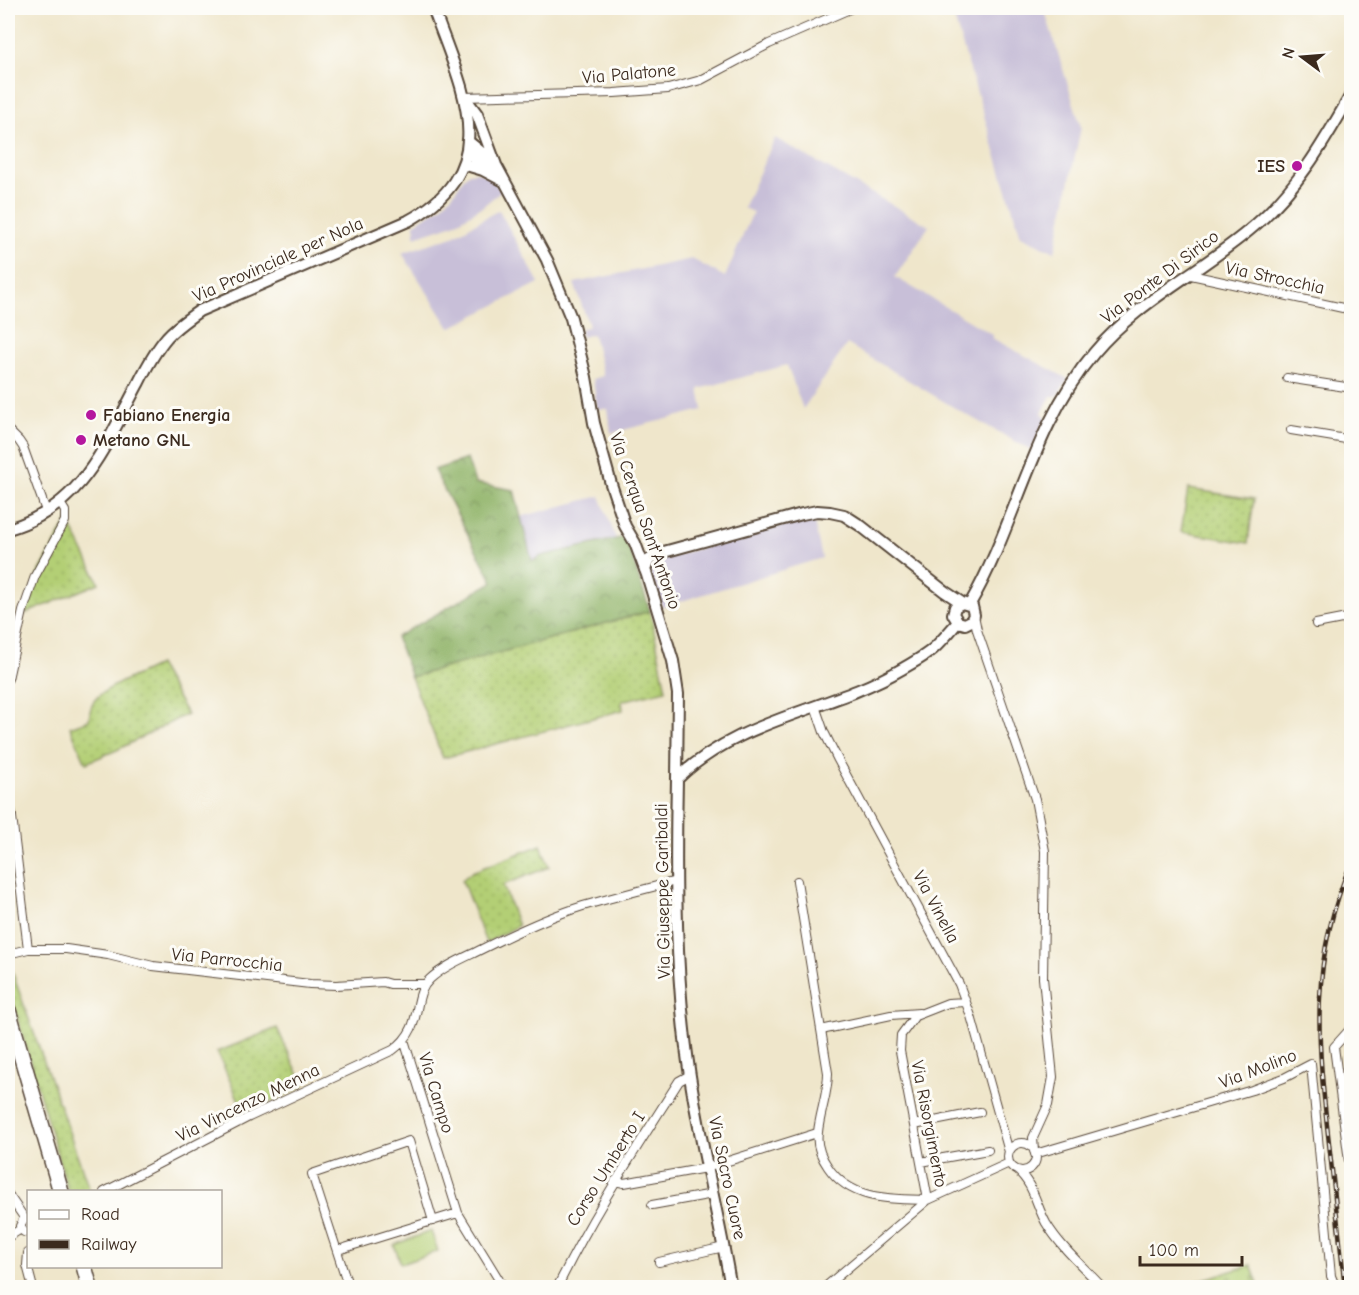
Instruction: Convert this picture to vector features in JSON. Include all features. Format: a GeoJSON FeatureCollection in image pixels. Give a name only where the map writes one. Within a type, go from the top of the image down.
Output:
{"type":"FeatureCollection","features":[{"type":"Feature","properties":{"kind":"highway"},"geometry":{"type":"LineString","coordinates":[[8,1010],[61,1190]]}},
{"type":"Feature","properties":{"kind":"highway"},"geometry":{"type":"LineString","coordinates":[[8,1043],[51,1190]]}},
{"type":"Feature","properties":{"kind":"highway"},"geometry":{"type":"LineString","coordinates":[[75,1268],[80,1287]]}},
{"type":"Feature","properties":{"kind":"highway"},"geometry":{"type":"LineString","coordinates":[[85,1268],[90,1287]]}},
{"type":"Feature","properties":{"kind":"street"},"geometry":{"type":"LineString","coordinates":[[433,8],[464,97],[477,114],[495,170]]}},
{"type":"Feature","properties":{"kind":"street","name":"Via Palatone"},"geometry":{"type":"LineString","coordinates":[[464,97],[614,93],[668,89],[701,80],[769,44],[852,8]]}},
{"type":"Feature","properties":{"kind":"street","name":"Via Ponte Di Sirico"},"geometry":{"type":"LineString","coordinates":[[958,620],[955,607],[966,603],[1004,533],[1048,426],[1080,371],[1106,339],[1122,324],[1252,228],[1296,183],[1324,144],[1352,93]]}},
{"type":"Feature","properties":{"kind":"street","name":"Via Provinciale per Nola"},"geometry":{"type":"LineString","coordinates":[[8,529],[21,525],[60,503],[93,468],[147,367],[159,347],[174,329],[199,311],[418,216],[442,198],[464,164],[468,147],[468,112],[464,97]]}},
{"type":"Feature","properties":{"kind":"street","name":"Via Cerqua Sant'Antonio"},"geometry":{"type":"LineString","coordinates":[[468,147],[506,182],[547,260],[571,318],[586,377],[594,423],[611,484],[625,526],[645,559],[673,661],[678,694],[677,779]]}},
{"type":"Feature","properties":{"kind":"street","name":"Via Cerqua Sant'Antonio"},"geometry":{"type":"LineString","coordinates":[[464,164],[483,170],[495,170]]}},
{"type":"Feature","properties":{"kind":"street","name":"Via Strocchia"},"geometry":{"type":"LineString","coordinates":[[1191,275],[1352,310]]}},
{"type":"Feature","properties":{"kind":"street"},"geometry":{"type":"LineString","coordinates":[[1287,378],[1352,388]]}},
{"type":"Feature","properties":{"kind":"street"},"geometry":{"type":"LineString","coordinates":[[8,430],[23,447],[46,511]]}},
{"type":"Feature","properties":{"kind":"street"},"geometry":{"type":"LineString","coordinates":[[1291,430],[1352,440]]}},
{"type":"Feature","properties":{"kind":"street"},"geometry":{"type":"LineString","coordinates":[[8,679],[23,611],[35,576],[66,521],[65,511],[60,503]]}},
{"type":"Feature","properties":{"kind":"street"},"geometry":{"type":"LineString","coordinates":[[645,559],[802,514],[817,511],[830,512],[843,515],[861,526],[944,591],[974,609],[980,637],[1035,799],[1045,851],[1043,978],[1053,1077],[1052,1091],[1033,1138],[1032,1190]]}},
{"type":"Feature","properties":{"kind":"street"},"geometry":{"type":"LineString","coordinates":[[944,591],[958,620],[980,637]]}},
{"type":"Feature","properties":{"kind":"street"},"geometry":{"type":"LineString","coordinates":[[958,620],[971,621],[974,615]]}},
{"type":"Feature","properties":{"kind":"street"},"geometry":{"type":"LineString","coordinates":[[1316,624],[1352,617]]}},
{"type":"Feature","properties":{"kind":"street","name":"Via Giuseppe Garibaldi"},"geometry":{"type":"LineString","coordinates":[[690,1075],[681,983],[676,881],[677,779],[695,762],[721,746],[781,718],[866,688],[919,659],[932,650],[958,620]]}},
{"type":"Feature","properties":{"kind":"street","name":"Via Vinella"},"geometry":{"type":"LineString","coordinates":[[815,706],[824,732],[837,758],[962,990],[1009,1152]]}},
{"type":"Feature","properties":{"kind":"street"},"geometry":{"type":"LineString","coordinates":[[8,784],[28,949]]}},
{"type":"Feature","properties":{"kind":"street"},"geometry":{"type":"LineString","coordinates":[[424,984],[446,968],[518,931],[582,907],[676,881]]}},
{"type":"Feature","properties":{"kind":"street","name":"Via Risorgimento"},"geometry":{"type":"LineString","coordinates":[[796,881],[828,1073],[828,1085],[817,1133],[822,1157],[845,1185],[880,1198],[928,1200],[899,1043],[904,1029],[915,1016],[948,1003]]}},
{"type":"Feature","properties":{"kind":"street","name":"Via Parrocchia"},"geometry":{"type":"LineString","coordinates":[[8,954],[28,949],[66,950],[108,955],[153,966],[336,986],[383,982],[424,984]]}},
{"type":"Feature","properties":{"kind":"street","name":"Via Campo"},"geometry":{"type":"LineString","coordinates":[[424,984],[414,1026],[404,1040],[458,1213],[504,1287]]}},
{"type":"Feature","properties":{"kind":"street"},"geometry":{"type":"LineString","coordinates":[[948,1003],[962,990]]}},
{"type":"Feature","properties":{"kind":"street"},"geometry":{"type":"LineString","coordinates":[[948,1003],[966,1002]]}},
{"type":"Feature","properties":{"kind":"street"},"geometry":{"type":"LineString","coordinates":[[820,1030],[891,1015],[921,1013]]}},
{"type":"Feature","properties":{"kind":"street"},"geometry":{"type":"LineString","coordinates":[[1352,1027],[1334,1047],[1352,1184]]}},
{"type":"Feature","properties":{"kind":"street","name":"Via Vincenzo Menna"},"geometry":{"type":"LineString","coordinates":[[106,1190],[249,1117],[393,1050],[404,1040]]}},
{"type":"Feature","properties":{"kind":"street","name":"Via Molino"},"geometry":{"type":"LineString","coordinates":[[1034,1153],[1252,1090],[1284,1078],[1311,1064],[1331,1276],[1336,1287]]}},
{"type":"Feature","properties":{"kind":"street","name":"Via Sacro Cuore"},"geometry":{"type":"LineString","coordinates":[[690,1075],[706,1168],[731,1287]]}},
{"type":"Feature","properties":{"kind":"street","name":"Corso Umberto I"},"geometry":{"type":"LineString","coordinates":[[557,1287],[580,1239],[615,1181],[679,1082],[690,1075]]}},
{"type":"Feature","properties":{"kind":"street"},"geometry":{"type":"LineString","coordinates":[[914,1125],[980,1112]]}},
{"type":"Feature","properties":{"kind":"street"},"geometry":{"type":"LineString","coordinates":[[1042,1118],[1023,1144],[1015,1145],[1009,1152],[1009,1163],[1027,1180],[1047,1224],[1071,1255],[1103,1287]]}},
{"type":"Feature","properties":{"kind":"street"},"geometry":{"type":"LineString","coordinates":[[615,1181],[624,1183],[706,1168],[817,1133]]}},
{"type":"Feature","properties":{"kind":"street"},"geometry":{"type":"LineString","coordinates":[[1005,1133],[1032,1148],[1034,1153]]}},
{"type":"Feature","properties":{"kind":"street"},"geometry":{"type":"LineString","coordinates":[[350,1287],[312,1174],[409,1141],[433,1221]]}},
{"type":"Feature","properties":{"kind":"street"},"geometry":{"type":"LineString","coordinates":[[921,1162],[988,1150]]}},
{"type":"Feature","properties":{"kind":"street"},"geometry":{"type":"LineString","coordinates":[[824,1287],[928,1200],[1009,1163]]}},
{"type":"Feature","properties":{"kind":"street"},"geometry":{"type":"LineString","coordinates":[[1017,1170],[1026,1170],[1033,1165]]}},
{"type":"Feature","properties":{"kind":"street"},"geometry":{"type":"LineString","coordinates":[[8,1194],[27,1219],[22,1222],[25,1231],[8,1237]]}},
{"type":"Feature","properties":{"kind":"street"},"geometry":{"type":"LineString","coordinates":[[652,1205],[713,1194]]}},
{"type":"Feature","properties":{"kind":"street"},"geometry":{"type":"LineString","coordinates":[[338,1250],[458,1213]]}},
{"type":"Feature","properties":{"kind":"street"},"geometry":{"type":"LineString","coordinates":[[658,1262],[724,1248]]}},
{"type":"Feature","properties":{"kind":"street"},"geometry":{"type":"LineString","coordinates":[[28,1268],[33,1287]]}},
{"type":"Feature","properties":{"kind":"shaded area"},"geometry":{"type":"Polygon","coordinates":[[[951,8],[1044,8],[1081,127],[1055,252],[1021,236],[951,8]]]}},
{"type":"Feature","properties":{"kind":"shaded area"},"geometry":{"type":"Polygon","coordinates":[[[775,138],[929,226],[895,277],[993,335],[992,338],[1068,379],[1057,396],[1051,396],[1042,413],[1047,418],[1031,450],[847,344],[803,409],[787,365],[699,389],[703,410],[611,433],[608,409],[597,409],[593,379],[603,376],[593,334],[582,337],[580,329],[589,326],[574,283],[692,259],[725,277],[753,212],[743,208],[775,138]]]}},
{"type":"Feature","properties":{"kind":"shaded area"},"geometry":{"type":"Polygon","coordinates":[[[477,172],[492,178],[501,191],[482,207],[454,224],[415,237],[415,223],[441,207],[469,173],[477,172]]]}},
{"type":"Feature","properties":{"kind":"shaded area"},"geometry":{"type":"Polygon","coordinates":[[[499,210],[539,283],[450,328],[402,253],[453,236],[499,210]]]}},
{"type":"Feature","properties":{"kind":"shaded area"},"geometry":{"type":"Polygon","coordinates":[[[600,496],[616,539],[541,556],[532,561],[520,517],[600,496]]]}},
{"type":"Feature","properties":{"kind":"shaded area"},"geometry":{"type":"Polygon","coordinates":[[[813,517],[822,558],[662,607],[649,572],[655,562],[813,517]]]}},
{"type":"Feature","properties":{"kind":"green space"},"geometry":{"type":"Polygon","coordinates":[[[467,459],[475,483],[514,490],[532,561],[541,556],[625,537],[650,611],[411,677],[396,637],[493,582],[434,470],[467,459]]]}},
{"type":"Feature","properties":{"kind":"green space"},"geometry":{"type":"Polygon","coordinates":[[[1188,489],[1254,499],[1248,543],[1181,532],[1188,489]]]}},
{"type":"Feature","properties":{"kind":"green space"},"geometry":{"type":"Polygon","coordinates":[[[68,520],[99,583],[25,614],[37,576],[68,520]]]}},
{"type":"Feature","properties":{"kind":"green space"},"geometry":{"type":"Polygon","coordinates":[[[650,611],[666,690],[622,701],[623,710],[443,758],[411,677],[650,611]]]}},
{"type":"Feature","properties":{"kind":"green space"},"geometry":{"type":"Polygon","coordinates":[[[158,665],[187,714],[117,750],[86,763],[70,727],[89,720],[93,703],[105,691],[158,665]]]}},
{"type":"Feature","properties":{"kind":"green space"},"geometry":{"type":"Polygon","coordinates":[[[541,845],[549,867],[503,885],[518,926],[486,943],[462,880],[472,872],[541,845]]]}},
{"type":"Feature","properties":{"kind":"green space"},"geometry":{"type":"Polygon","coordinates":[[[8,960],[90,1190],[68,1190],[8,986],[8,960]]]}},
{"type":"Feature","properties":{"kind":"green space"},"geometry":{"type":"Polygon","coordinates":[[[277,1028],[304,1086],[245,1114],[217,1052],[277,1028]]]}},
{"type":"Feature","properties":{"kind":"green space"},"geometry":{"type":"Polygon","coordinates":[[[431,1231],[438,1251],[401,1264],[394,1245],[431,1231]]]}},
{"type":"Feature","properties":{"kind":"green space"},"geometry":{"type":"Polygon","coordinates":[[[1251,1265],[1259,1287],[1178,1287],[1251,1265]]]}},
{"type":"Feature","properties":{"kind":"railway"},"geometry":{"type":"LineString","coordinates":[[1345,1288],[1321,1069],[1320,1000],[1329,932],[1338,897],[1352,861]]}},
{"type":"Feature","properties":{"kind":"place","name":"IES"},"geometry":{"type":"Point","coordinates":[1297,166]}},
{"type":"Feature","properties":{"kind":"place","name":"Fabiano Energia"},"geometry":{"type":"Point","coordinates":[91,415]}},
{"type":"Feature","properties":{"kind":"place","name":"Metano GNL"},"geometry":{"type":"Point","coordinates":[81,440]}}]}
